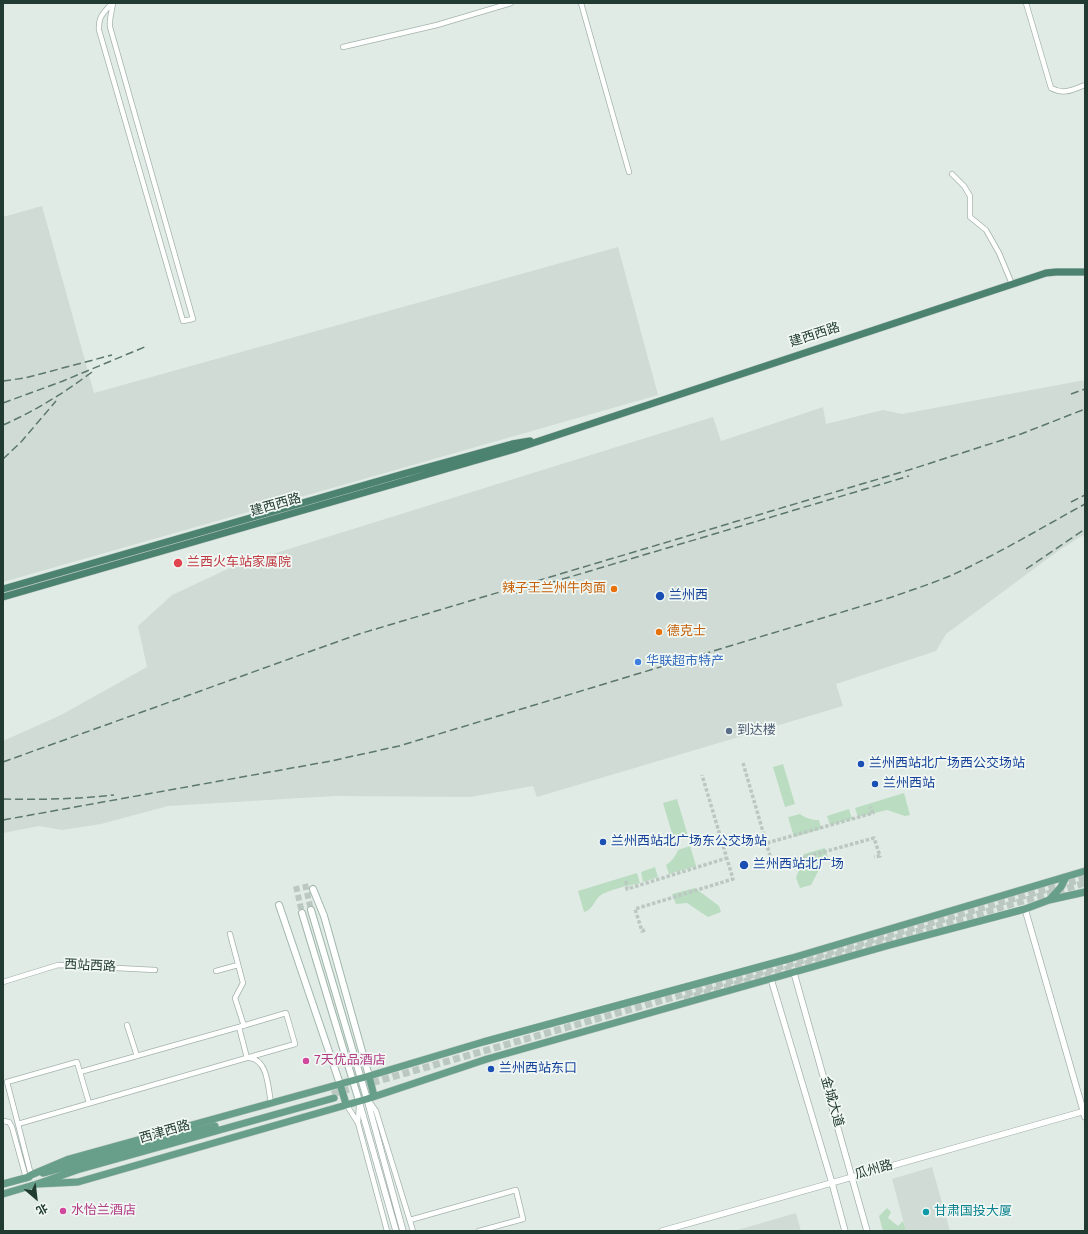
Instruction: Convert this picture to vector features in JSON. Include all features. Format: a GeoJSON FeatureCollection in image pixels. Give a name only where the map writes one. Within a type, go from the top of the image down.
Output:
{"type":"FeatureCollection","features":[{"type":"Feature","properties":{"kind":"highway"},"geometry":{"type":"LineString","coordinates":[[1056,272],[1085,268]]}},
{"type":"Feature","properties":{"kind":"highway","name":"建西西路"},"geometry":{"type":"LineString","coordinates":[[3,597],[515,449],[1046,273],[1085,272]]}},
{"type":"Feature","properties":{"kind":"highway","name":"建西西路"},"geometry":{"type":"LineString","coordinates":[[3,589],[403,474],[512,444],[556,436]]}},
{"type":"Feature","properties":{"kind":"main road"},"geometry":{"type":"LineString","coordinates":[[28,1176],[69,1158],[369,1076],[483,1042],[792,958],[1085,871]]}},
{"type":"Feature","properties":{"kind":"main road"},"geometry":{"type":"LineString","coordinates":[[1049,900],[1061,887],[1066,876]]}},
{"type":"Feature","properties":{"kind":"main road"},"geometry":{"type":"LineString","coordinates":[[313,889],[324,916],[374,1096]]}},
{"type":"Feature","properties":{"kind":"main road"},"geometry":{"type":"LineString","coordinates":[[37,1184],[78,1182],[367,1099],[487,1059],[1025,909],[1049,900],[1085,892]]}},
{"type":"Feature","properties":{"kind":"main road"},"geometry":{"type":"LineString","coordinates":[[279,905],[346,1104]]}},
{"type":"Feature","properties":{"kind":"main road"},"geometry":{"type":"LineString","coordinates":[[311,910],[367,1099]]}},
{"type":"Feature","properties":{"kind":"main road"},"geometry":{"type":"LineString","coordinates":[[302,913],[354,1080],[359,1101]]}},
{"type":"Feature","properties":{"kind":"main road","name":"西津西路"},"geometry":{"type":"LineString","coordinates":[[3,1184],[28,1176],[77,1165],[333,1096],[77,1170],[3,1194]]}},
{"type":"Feature","properties":{"kind":"street"},"geometry":{"type":"LineString","coordinates":[[113,3],[109,20],[110,27],[193,319],[183,321],[100,30],[99,22],[104,12],[113,3]]}},
{"type":"Feature","properties":{"kind":"street"},"geometry":{"type":"LineString","coordinates":[[343,48],[437,25],[511,3]]}},
{"type":"Feature","properties":{"kind":"street"},"geometry":{"type":"LineString","coordinates":[[581,3],[628,172]]}},
{"type":"Feature","properties":{"kind":"street"},"geometry":{"type":"LineString","coordinates":[[1026,3],[1051,88],[1063,92],[1085,85]]}},
{"type":"Feature","properties":{"kind":"street"},"geometry":{"type":"LineString","coordinates":[[952,174],[964,186],[970,196],[970,217],[986,230],[999,253],[1012,284]]}},
{"type":"Feature","properties":{"kind":"street"},"geometry":{"type":"LineString","coordinates":[[145,188],[155,185]]}},
{"type":"Feature","properties":{"kind":"street"},"geometry":{"type":"LineString","coordinates":[[1025,909],[1084,1113]]}},
{"type":"Feature","properties":{"kind":"street"},"geometry":{"type":"LineString","coordinates":[[230,934],[243,983],[235,998],[248,1058]]}},
{"type":"Feature","properties":{"kind":"street","name":"西站西路"},"geometry":{"type":"LineString","coordinates":[[3,982],[58,965],[155,970]]}},
{"type":"Feature","properties":{"kind":"street"},"geometry":{"type":"LineString","coordinates":[[216,971],[238,965]]}},
{"type":"Feature","properties":{"kind":"street","name":"金城大道"},"geometry":{"type":"LineString","coordinates":[[794,973],[867,1231]]}},
{"type":"Feature","properties":{"kind":"street","name":"金城大道"},"geometry":{"type":"LineString","coordinates":[[771,979],[832,1182],[845,1231]]}},
{"type":"Feature","properties":{"kind":"street"},"geometry":{"type":"LineString","coordinates":[[18,1124],[295,1044],[286,1013],[80,1072]]}},
{"type":"Feature","properties":{"kind":"street"},"geometry":{"type":"LineString","coordinates":[[127,1025],[137,1056]]}},
{"type":"Feature","properties":{"kind":"street"},"geometry":{"type":"LineString","coordinates":[[248,1058],[257,1060],[264,1067],[271,1103]]}},
{"type":"Feature","properties":{"kind":"street"},"geometry":{"type":"LineString","coordinates":[[28,1176],[18,1124],[5,1081],[77,1062],[89,1103]]}},
{"type":"Feature","properties":{"kind":"street"},"geometry":{"type":"LineString","coordinates":[[367,1099],[376,1111],[413,1231]]}},
{"type":"Feature","properties":{"kind":"street"},"geometry":{"type":"LineString","coordinates":[[367,1099],[403,1231]]}},
{"type":"Feature","properties":{"kind":"street"},"geometry":{"type":"LineString","coordinates":[[358,1123],[359,1101]]}},
{"type":"Feature","properties":{"kind":"street"},"geometry":{"type":"LineString","coordinates":[[359,1101],[396,1231]]}},
{"type":"Feature","properties":{"kind":"street"},"geometry":{"type":"LineString","coordinates":[[346,1104],[358,1123],[387,1231]]}},
{"type":"Feature","properties":{"kind":"street","name":"瓜州路"},"geometry":{"type":"LineString","coordinates":[[662,1231],[832,1182],[1084,1113]]}},
{"type":"Feature","properties":{"kind":"street"},"geometry":{"type":"LineString","coordinates":[[3,1121],[9,1122],[12,1127],[28,1176]]}},
{"type":"Feature","properties":{"kind":"street"},"geometry":{"type":"LineString","coordinates":[[410,1220],[516,1190],[523,1218],[479,1231]]}},
{"type":"Feature","properties":{"kind":"shaded area"},"geometry":{"type":"Polygon","coordinates":[[[42,206],[94,393],[618,247],[658,395],[3,582],[3,217],[42,206]]]}},
{"type":"Feature","properties":{"kind":"shaded area"},"geometry":{"type":"Polygon","coordinates":[[[1085,380],[1085,541],[1083,535],[1058,551],[946,634],[936,651],[836,684],[843,706],[537,797],[533,786],[470,797],[335,796],[168,806],[101,824],[62,830],[39,826],[3,833],[3,741],[61,715],[147,667],[138,626],[172,595],[234,566],[713,417],[721,441],[823,407],[826,424],[883,410],[902,414],[1085,380]]]}},
{"type":"Feature","properties":{"kind":"shaded area"},"geometry":{"type":"Polygon","coordinates":[[[932,1167],[950,1231],[906,1231],[892,1179],[932,1167]]]}},
{"type":"Feature","properties":{"kind":"shaded area"},"geometry":{"type":"Polygon","coordinates":[[[796,1213],[801,1231],[734,1231],[796,1213]]]}},
{"type":"Feature","properties":{"kind":"green space"},"geometry":{"type":"Polygon","coordinates":[[[783,764],[795,804],[785,807],[773,767],[783,764]]]}},
{"type":"Feature","properties":{"kind":"green space"},"geometry":{"type":"Polygon","coordinates":[[[904,793],[910,815],[905,816],[887,810],[858,817],[855,808],[904,793]]]}},
{"type":"Feature","properties":{"kind":"green space"},"geometry":{"type":"Polygon","coordinates":[[[677,799],[688,836],[674,840],[663,803],[677,799]]]}},
{"type":"Feature","properties":{"kind":"green space"},"geometry":{"type":"Polygon","coordinates":[[[849,809],[852,819],[830,825],[827,816],[849,809]]]}},
{"type":"Feature","properties":{"kind":"green space"},"geometry":{"type":"Polygon","coordinates":[[[800,814],[804,817],[819,820],[821,829],[794,837],[788,817],[800,814]]]}},
{"type":"Feature","properties":{"kind":"green space"},"geometry":{"type":"Polygon","coordinates":[[[690,846],[696,866],[669,874],[666,865],[673,859],[678,850],[690,846]]]}},
{"type":"Feature","properties":{"kind":"green space"},"geometry":{"type":"Polygon","coordinates":[[[825,848],[828,858],[823,862],[811,885],[800,888],[796,878],[804,854],[825,848]]]}},
{"type":"Feature","properties":{"kind":"green space"},"geometry":{"type":"Polygon","coordinates":[[[655,867],[658,877],[643,882],[641,872],[655,867]]]}},
{"type":"Feature","properties":{"kind":"green space"},"geometry":{"type":"Polygon","coordinates":[[[637,873],[640,883],[604,893],[587,911],[584,912],[578,891],[637,873]]]}},
{"type":"Feature","properties":{"kind":"green space"},"geometry":{"type":"Polygon","coordinates":[[[695,888],[719,906],[721,912],[708,917],[687,903],[676,904],[672,894],[695,888]]]}},
{"type":"Feature","properties":{"kind":"green space"},"geometry":{"type":"Polygon","coordinates":[[[887,1208],[891,1212],[888,1218],[898,1226],[903,1221],[906,1231],[883,1231],[879,1216],[887,1208]]]}},
{"type":"Feature","properties":{"kind":"tunnel"},"geometry":{"type":"LineString","coordinates":[[743,763],[773,866],[874,838],[880,856],[874,857]]}},
{"type":"Feature","properties":{"kind":"tunnel"},"geometry":{"type":"LineString","coordinates":[[645,930],[642,931],[635,909],[733,879],[702,775]]}},
{"type":"Feature","properties":{"kind":"tunnel"},"geometry":{"type":"LineString","coordinates":[[767,843],[873,813],[870,807]]}},
{"type":"Feature","properties":{"kind":"tunnel"},"geometry":{"type":"LineString","coordinates":[[626,881],[627,889],[727,858]]}},
{"type":"Feature","properties":{"kind":"tunnel"},"geometry":{"type":"LineString","coordinates":[[332,1094],[794,963],[1085,878]]}},
{"type":"Feature","properties":{"kind":"tunnel"},"geometry":{"type":"LineString","coordinates":[[684,999],[1085,883]]}},
{"type":"Feature","properties":{"kind":"tunnel"},"geometry":{"type":"LineString","coordinates":[[305,884],[311,910]]}},
{"type":"Feature","properties":{"kind":"tunnel"},"geometry":{"type":"LineString","coordinates":[[296,886],[302,913]]}},
{"type":"Feature","properties":{"kind":"railway"},"geometry":{"type":"LineString","coordinates":[[3,403],[63,381],[147,346]]}},
{"type":"Feature","properties":{"kind":"railway"},"geometry":{"type":"LineString","coordinates":[[3,381],[25,378],[112,355]]}},
{"type":"Feature","properties":{"kind":"railway"},"geometry":{"type":"LineString","coordinates":[[3,425],[49,401],[92,372]]}},
{"type":"Feature","properties":{"kind":"railway"},"geometry":{"type":"LineString","coordinates":[[1071,394],[1085,389]]}},
{"type":"Feature","properties":{"kind":"railway"},"geometry":{"type":"LineString","coordinates":[[3,459],[21,442],[56,401]]}},
{"type":"Feature","properties":{"kind":"railway"},"geometry":{"type":"LineString","coordinates":[[3,762],[359,634],[912,469],[1021,434],[1085,409]]}},
{"type":"Feature","properties":{"kind":"railway"},"geometry":{"type":"LineString","coordinates":[[516,593],[909,476]]}},
{"type":"Feature","properties":{"kind":"railway"},"geometry":{"type":"LineString","coordinates":[[1071,502],[1085,495]]}},
{"type":"Feature","properties":{"kind":"railway"},"geometry":{"type":"LineString","coordinates":[[3,820],[331,761],[399,746],[915,589],[969,567],[1003,550],[1085,504]]}},
{"type":"Feature","properties":{"kind":"railway"},"geometry":{"type":"LineString","coordinates":[[1026,569],[1085,529]]}},
{"type":"Feature","properties":{"kind":"railway"},"geometry":{"type":"LineString","coordinates":[[3,799],[59,799],[114,795]]}},
{"type":"Feature","properties":{"kind":"place","name":"兰西火车站家属院"},"geometry":{"type":"Point","coordinates":[178,563]}},
{"type":"Feature","properties":{"kind":"place","name":"辣子王兰州牛肉面"},"geometry":{"type":"Point","coordinates":[614,589]}},
{"type":"Feature","properties":{"kind":"place","name":"兰州西"},"geometry":{"type":"Point","coordinates":[660,596]}},
{"type":"Feature","properties":{"kind":"place","name":"德克士"},"geometry":{"type":"Point","coordinates":[659,632]}},
{"type":"Feature","properties":{"kind":"place","name":"华联超市特产"},"geometry":{"type":"Point","coordinates":[638,662]}},
{"type":"Feature","properties":{"kind":"place","name":"到达楼"},"geometry":{"type":"Point","coordinates":[729,731]}},
{"type":"Feature","properties":{"kind":"place","name":"兰州西站北广场西公交场站"},"geometry":{"type":"Point","coordinates":[861,764]}},
{"type":"Feature","properties":{"kind":"place","name":"兰州西站"},"geometry":{"type":"Point","coordinates":[875,784]}},
{"type":"Feature","properties":{"kind":"place","name":"兰州西站北广场东公交场站"},"geometry":{"type":"Point","coordinates":[603,842]}},
{"type":"Feature","properties":{"kind":"place","name":"兰州西站北广场"},"geometry":{"type":"Point","coordinates":[744,865]}},
{"type":"Feature","properties":{"kind":"place","name":"7天优品酒店"},"geometry":{"type":"Point","coordinates":[306,1061]}},
{"type":"Feature","properties":{"kind":"place","name":"兰州西站东口"},"geometry":{"type":"Point","coordinates":[491,1069]}},
{"type":"Feature","properties":{"kind":"place","name":"水怡兰酒店"},"geometry":{"type":"Point","coordinates":[63,1211]}},
{"type":"Feature","properties":{"kind":"place","name":"甘肃国投大厦"},"geometry":{"type":"Point","coordinates":[926,1212]}}]}
